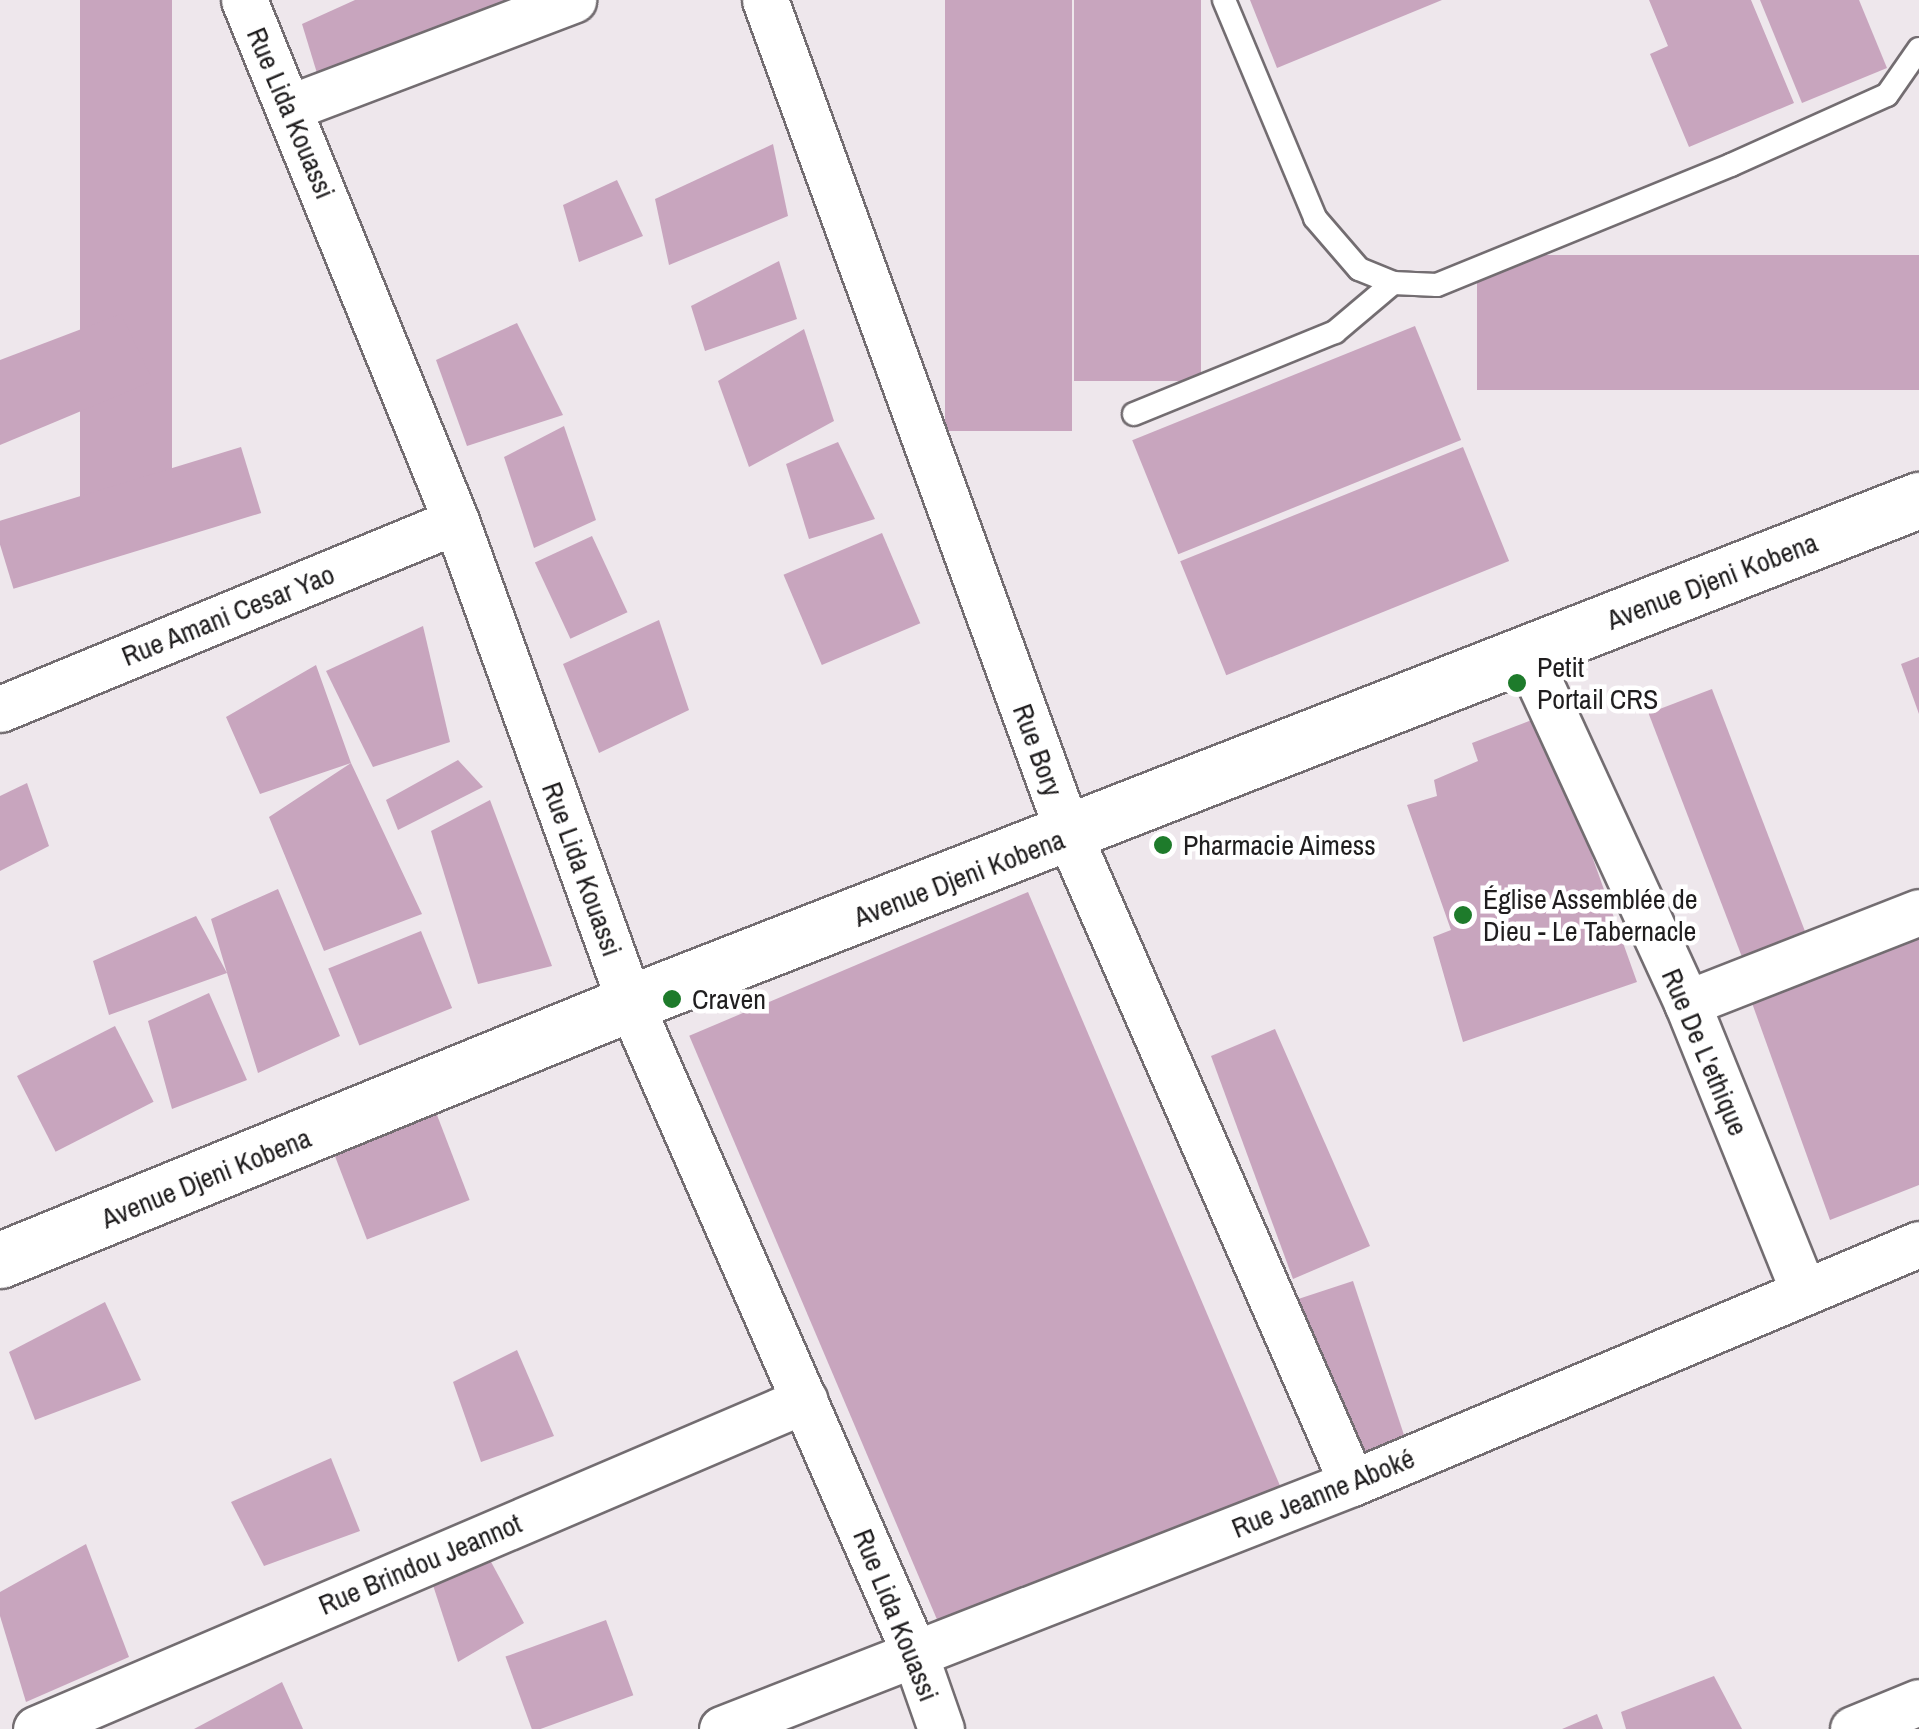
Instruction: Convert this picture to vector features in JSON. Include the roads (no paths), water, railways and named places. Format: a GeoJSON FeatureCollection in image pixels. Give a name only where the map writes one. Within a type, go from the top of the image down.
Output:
{"type":"FeatureCollection","features":[{"type":"Feature","properties":{"kind":"street","name":"Rue Lida Kouassi"},"geometry":{"type":"LineString","coordinates":[[244,0],[456,522],[630,1003],[914,1652],[941,1729]]}},
{"type":"Feature","properties":{"kind":"street"},"geometry":{"type":"LineString","coordinates":[[291,108],[573,0]]}},
{"type":"Feature","properties":{"kind":"street","name":"Rue Bory"},"geometry":{"type":"LineString","coordinates":[[765,0],[1069,836],[1352,1483]]}},
{"type":"Feature","properties":{"kind":"street","name":"Avenue Djeni Kobena"},"geometry":{"type":"LineString","coordinates":[[0,1260],[630,1003],[1069,836],[1919,500]]}},
{"type":"Feature","properties":{"kind":"street","name":"Rue Amani Cesar Yao"},"geometry":{"type":"LineString","coordinates":[[0,709],[456,522]]}},
{"type":"Feature","properties":{"kind":"street","name":"Rue De L'ethique"},"geometry":{"type":"LineString","coordinates":[[1526,653],[1687,1003],[1802,1290]]}},
{"type":"Feature","properties":{"kind":"street"},"geometry":{"type":"LineString","coordinates":[[1687,1003],[1919,912]]}},
{"type":"Feature","properties":{"kind":"street","name":"Rue Jeanne Aboké"},"geometry":{"type":"LineString","coordinates":[[722,1729],[1352,1483],[1802,1290],[1919,1244]]}},
{"type":"Feature","properties":{"kind":"street","name":"Rue Brindou Jeannot"},"geometry":{"type":"LineString","coordinates":[[36,1729],[804,1400]]}},
{"type":"Feature","properties":{"kind":"lane"},"geometry":{"type":"LineString","coordinates":[[1224,0],[1314,218],[1359,268],[1393,283],[1436,286],[1731,165],[1887,95],[1919,49]]}},
{"type":"Feature","properties":{"kind":"lane"},"geometry":{"type":"LineString","coordinates":[[1134,414],[1335,332],[1393,283]]}},
{"type":"Feature","properties":{"kind":"place","name":"Petit Portail CRS"},"geometry":{"type":"Point","coordinates":[1517,683]}},
{"type":"Feature","properties":{"kind":"place","name":"Pharmacie Aimess"},"geometry":{"type":"Point","coordinates":[1163,845]}},
{"type":"Feature","properties":{"kind":"place","name":"Église Assemblée de Dieu - Le Tabernacle"},"geometry":{"type":"Point","coordinates":[1463,915]}},
{"type":"Feature","properties":{"kind":"place","name":"Craven"},"geometry":{"type":"Point","coordinates":[672,999]}}]}
